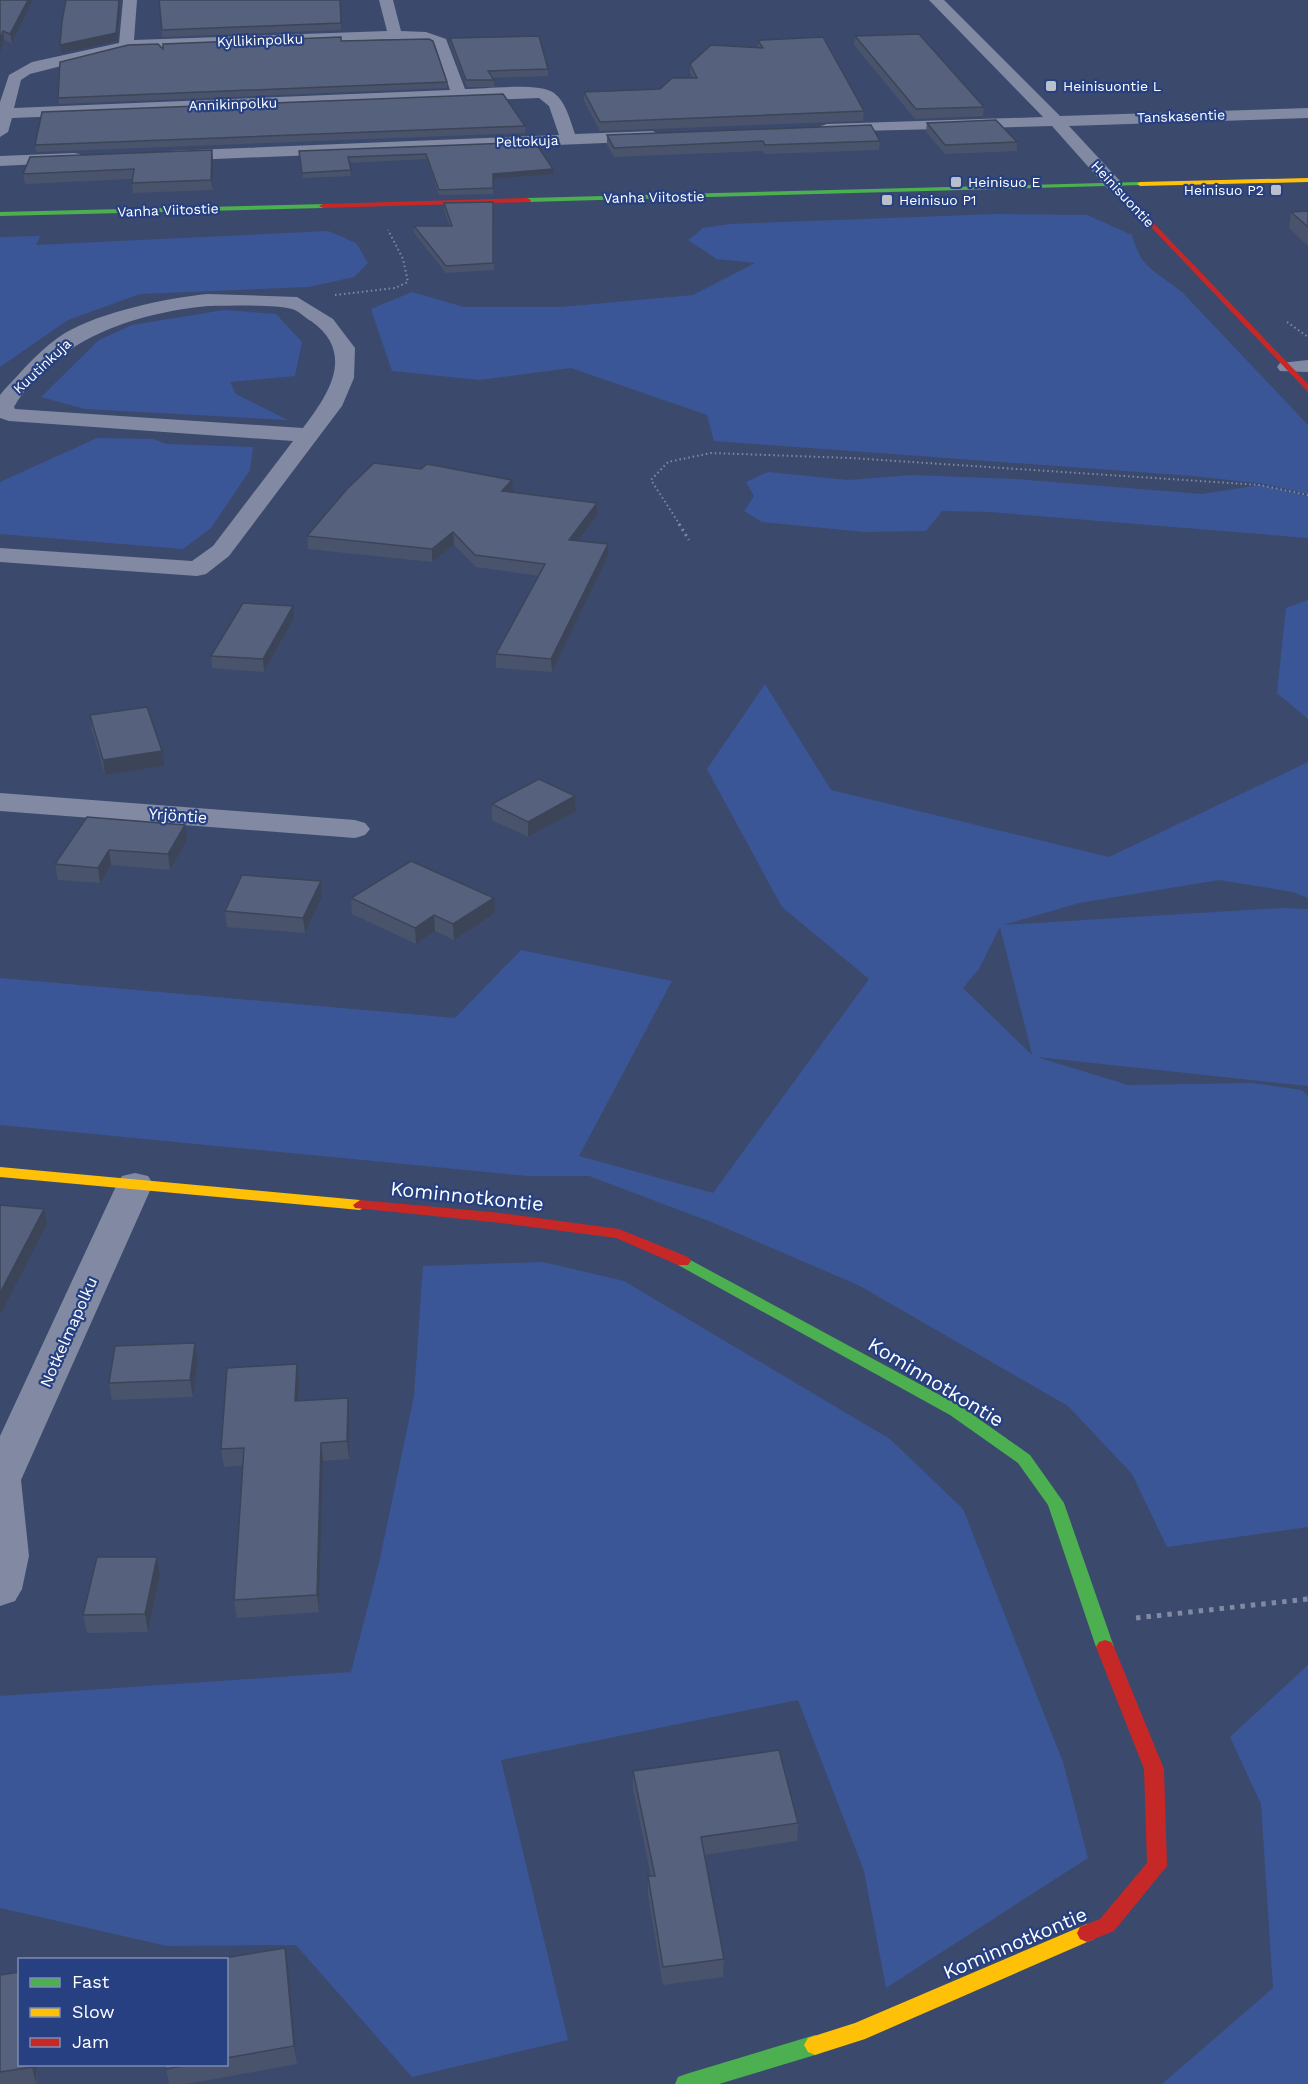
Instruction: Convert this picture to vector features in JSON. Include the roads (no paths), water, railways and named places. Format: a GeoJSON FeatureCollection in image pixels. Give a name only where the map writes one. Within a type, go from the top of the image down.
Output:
{"type":"FeatureCollection","features":[{"type":"Feature","properties":{"kind":"street"},"geometry":{"type":"LineString","coordinates":[[126,45],[130,0]]}},
{"type":"Feature","properties":{"kind":"street"},"geometry":{"type":"LineString","coordinates":[[386,0],[394,35]]}},
{"type":"Feature","properties":{"kind":"street","name":"Heinisuontie"},"geometry":{"type":"LineString","coordinates":[[936,0],[1055,120],[1308,389]]}},
{"type":"Feature","properties":{"kind":"street","name":"Kyllikinpolku"},"geometry":{"type":"LineString","coordinates":[[6,84],[31,68],[103,54],[126,45],[394,35],[426,36],[441,42],[459,94]]}},
{"type":"Feature","properties":{"kind":"street"},"geometry":{"type":"LineString","coordinates":[[0,132],[7,113],[6,84]]}},
{"type":"Feature","properties":{"kind":"street","name":"Annikinpolku"},"geometry":{"type":"LineString","coordinates":[[7,113],[459,94],[542,93],[551,96],[556,103],[569,139]]}},
{"type":"Feature","properties":{"kind":"street","name":"Tanskasentie"},"geometry":{"type":"LineString","coordinates":[[1055,120],[1308,113]]}},
{"type":"Feature","properties":{"kind":"street"},"geometry":{"type":"LineString","coordinates":[[806,129],[1055,120]]}},
{"type":"Feature","properties":{"kind":"street","name":"Peltokuja"},"geometry":{"type":"LineString","coordinates":[[150,156],[675,135]]}},
{"type":"Feature","properties":{"kind":"street"},"geometry":{"type":"LineString","coordinates":[[0,161],[92,158]]}},
{"type":"Feature","properties":{"kind":"street","name":"Vanha Viitostie"},"geometry":{"type":"LineString","coordinates":[[0,214],[1308,180]]}},
{"type":"Feature","properties":{"kind":"street","name":"Kuutinkuja"},"geometry":{"type":"LineString","coordinates":[[0,555],[197,568],[221,551],[331,406],[344,378],[345,348],[326,322],[297,303],[250,300],[188,302],[168,304],[116,320],[73,337],[49,357],[12,394],[3,407],[9,415],[307,435]]}},
{"type":"Feature","properties":{"kind":"street"},"geometry":{"type":"LineString","coordinates":[[1287,367],[1308,366]]}},
{"type":"Feature","properties":{"kind":"street","name":"Yrjöntie"},"geometry":{"type":"LineString","coordinates":[[0,802],[355,829]]}},
{"type":"Feature","properties":{"kind":"street","name":"Kominnotkontie"},"geometry":{"type":"LineString","coordinates":[[0,1172],[501,1218],[619,1234],[675,1256],[956,1411],[1024,1460],[1056,1503],[1095,1623],[1154,1769],[1157,1866],[1107,1925],[858,2032],[686,2084]]}},
{"type":"Feature","properties":{"kind":"street","name":"Notkelmapolku"},"geometry":{"type":"LineString","coordinates":[[0,1589],[8,1556],[0,1480],[135,1184]]}},
{"type":"Feature","properties":{"kind":"place","name":"Heinisuontie L"},"geometry":{"type":"Point","coordinates":[1051,86]}},
{"type":"Feature","properties":{"kind":"place","name":"Heinisuo E"},"geometry":{"type":"Point","coordinates":[956,182]}},
{"type":"Feature","properties":{"kind":"place","name":"Heinisuo P2"},"geometry":{"type":"Point","coordinates":[1276,190]}},
{"type":"Feature","properties":{"kind":"place","name":"Heinisuo P1"},"geometry":{"type":"Point","coordinates":[887,200]}}]}
